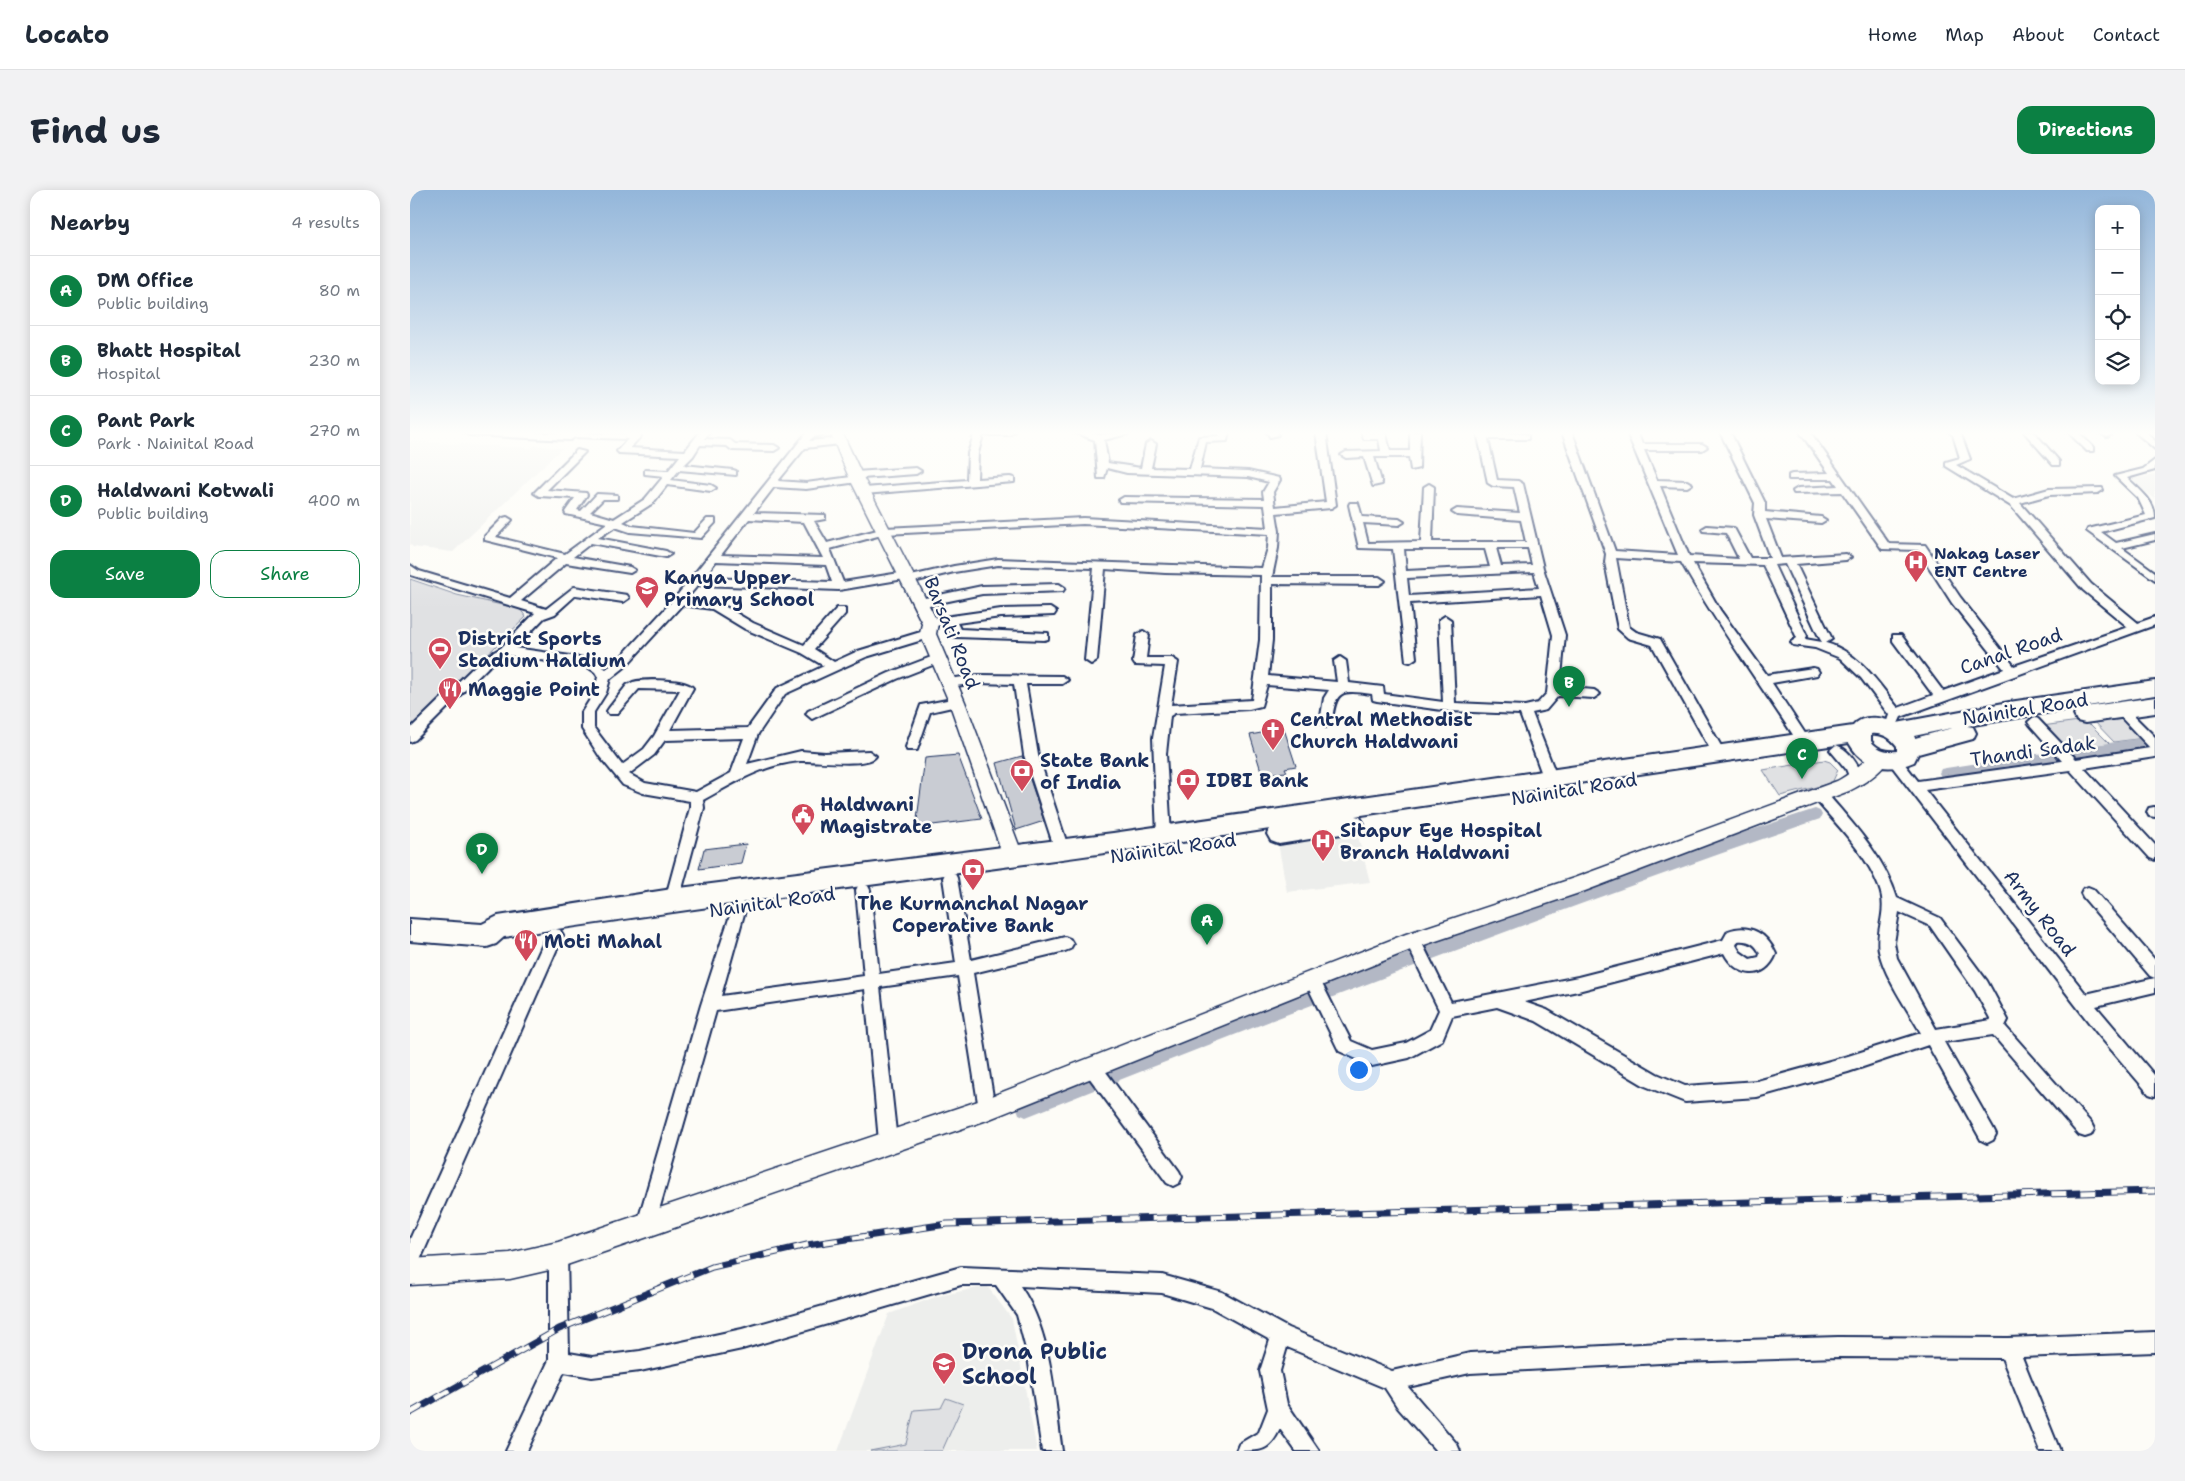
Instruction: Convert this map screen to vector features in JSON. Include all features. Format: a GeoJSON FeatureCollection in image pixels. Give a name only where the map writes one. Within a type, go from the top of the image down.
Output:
{"type":"FeatureCollection","features":[{"type":"Feature","properties":{"kind":"highway","name":"Nainital Road"},"geometry":{"type":"LineString","coordinates":[[487,936],[492,944],[555,935],[669,909],[739,907],[863,882],[1013,856],[1164,835],[1836,750],[1881,750],[1954,735],[2034,722],[2114,702],[2155,688]]}},
{"type":"Feature","properties":{"kind":"highway","name":"Nainital Road"},"geometry":{"type":"LineString","coordinates":[[1881,750],[1864,727],[2114,702],[2155,704]]}},
{"type":"Feature","properties":{"kind":"highway"},"geometry":{"type":"LineString","coordinates":[[1881,750],[1903,737],[1894,725]]}},
{"type":"Feature","properties":{"kind":"highway","name":"Nainital Road"},"geometry":{"type":"LineString","coordinates":[[410,930],[487,936],[498,927],[669,909],[863,882],[950,878],[1316,830],[1523,789],[1550,776],[1804,741],[1881,750]]}},
{"type":"Feature","properties":{"kind":"street"},"geometry":{"type":"LineString","coordinates":[[540,491],[539,492],[582,496],[570,512],[584,513],[630,529],[697,536],[711,521]]}},
{"type":"Feature","properties":{"kind":"street"},"geometry":{"type":"LineString","coordinates":[[512,602],[564,558],[614,522],[649,501],[658,491]]}},
{"type":"Feature","properties":{"kind":"street"},"geometry":{"type":"LineString","coordinates":[[604,677],[621,664],[679,601],[767,491]]}},
{"type":"Feature","properties":{"kind":"street","name":"Barsati Road"},"geometry":{"type":"LineString","coordinates":[[864,491],[920,603],[1013,856]]}},
{"type":"Feature","properties":{"kind":"street"},"geometry":{"type":"LineString","coordinates":[[1164,713],[1174,709],[1256,703],[1262,680],[1266,640],[1266,576],[1273,548],[1274,531],[1269,491]]}},
{"type":"Feature","properties":{"kind":"street"},"geometry":{"type":"LineString","coordinates":[[1124,500],[1270,506],[1331,505],[1329,491]]}},
{"type":"Feature","properties":{"kind":"street"},"geometry":{"type":"LineString","coordinates":[[1426,547],[1428,491]]}},
{"type":"Feature","properties":{"kind":"street"},"geometry":{"type":"LineString","coordinates":[[1262,680],[1379,690],[1377,697],[1449,707],[1525,710],[1542,707],[1554,692],[1559,635],[1538,568],[1520,491]]}},
{"type":"Feature","properties":{"kind":"street"},"geometry":{"type":"LineString","coordinates":[[1588,491],[1611,554],[1610,562],[1624,629],[1632,635],[1656,642],[1719,753]]}},
{"type":"Feature","properties":{"kind":"street"},"geometry":{"type":"LineString","coordinates":[[1658,491],[1684,557],[1715,612],[1764,680],[1804,741]]}},
{"type":"Feature","properties":{"kind":"street"},"geometry":{"type":"LineString","coordinates":[[1754,491],[1760,503],[1760,515],[1767,542],[1826,639]]}},
{"type":"Feature","properties":{"kind":"street"},"geometry":{"type":"LineString","coordinates":[[1846,491],[1886,547],[1920,547],[1956,600],[2010,670]]}},
{"type":"Feature","properties":{"kind":"street"},"geometry":{"type":"LineString","coordinates":[[1994,491],[2012,502],[2087,587],[2137,628]]}},
{"type":"Feature","properties":{"kind":"street"},"geometry":{"type":"LineString","coordinates":[[2012,502],[2049,492],[2077,491]]}},
{"type":"Feature","properties":{"kind":"street"},"geometry":{"type":"LineString","coordinates":[[2136,491],[2142,497],[2152,516],[2143,520],[2092,531],[2155,577]]}},
{"type":"Feature","properties":{"kind":"street"},"geometry":{"type":"LineString","coordinates":[[584,513],[601,496],[613,497]]}},
{"type":"Feature","properties":{"kind":"street"},"geometry":{"type":"LineString","coordinates":[[1354,505],[1363,546],[1533,545]]}},
{"type":"Feature","properties":{"kind":"street"},"geometry":{"type":"LineString","coordinates":[[1457,512],[1526,517]]}},
{"type":"Feature","properties":{"kind":"street"},"geometry":{"type":"LineString","coordinates":[[1760,515],[1821,520]]}},
{"type":"Feature","properties":{"kind":"street"},"geometry":{"type":"LineString","coordinates":[[747,516],[807,519],[821,517]]}},
{"type":"Feature","properties":{"kind":"street"},"geometry":{"type":"LineString","coordinates":[[807,519],[824,547],[838,586]]}},
{"type":"Feature","properties":{"kind":"street"},"geometry":{"type":"LineString","coordinates":[[507,520],[489,538],[564,558],[630,570]]}},
{"type":"Feature","properties":{"kind":"street"},"geometry":{"type":"LineString","coordinates":[[1358,520],[1399,522]]}},
{"type":"Feature","properties":{"kind":"street"},"geometry":{"type":"LineString","coordinates":[[824,547],[885,531],[1083,521],[1274,531]]}},
{"type":"Feature","properties":{"kind":"street"},"geometry":{"type":"LineString","coordinates":[[1707,529],[1730,530],[1746,562]]}},
{"type":"Feature","properties":{"kind":"street"},"geometry":{"type":"LineString","coordinates":[[2114,548],[2155,537]]}},
{"type":"Feature","properties":{"kind":"street"},"geometry":{"type":"LineString","coordinates":[[589,539],[666,554]]}},
{"type":"Feature","properties":{"kind":"street"},"geometry":{"type":"LineString","coordinates":[[1398,546],[1410,658]]}},
{"type":"Feature","properties":{"kind":"street"},"geometry":{"type":"LineString","coordinates":[[1490,546],[1496,570]]}},
{"type":"Feature","properties":{"kind":"street"},"geometry":{"type":"LineString","coordinates":[[1611,554],[1746,562],[1846,557]]}},
{"type":"Feature","properties":{"kind":"street"},"geometry":{"type":"LineString","coordinates":[[714,558],[829,562]]}},
{"type":"Feature","properties":{"kind":"street"},"geometry":{"type":"LineString","coordinates":[[1778,561],[1799,639],[1833,648],[1846,655],[1894,725]]}},
{"type":"Feature","properties":{"kind":"street"},"geometry":{"type":"LineString","coordinates":[[695,581],[764,585],[838,586],[907,578],[998,562],[1379,581]]}},
{"type":"Feature","properties":{"kind":"street"},"geometry":{"type":"LineString","coordinates":[[1091,660],[1100,566]]}},
{"type":"Feature","properties":{"kind":"street"},"geometry":{"type":"LineString","coordinates":[[410,568],[414,573],[537,608],[542,611],[541,615]]}},
{"type":"Feature","properties":{"kind":"street"},"geometry":{"type":"LineString","coordinates":[[1401,575],[1538,568]]}},
{"type":"Feature","properties":{"kind":"street"},"geometry":{"type":"LineString","coordinates":[[920,603],[982,590],[1059,588]]}},
{"type":"Feature","properties":{"kind":"street"},"geometry":{"type":"LineString","coordinates":[[410,737],[486,662],[505,651],[541,615],[551,611],[574,590],[622,598]]}},
{"type":"Feature","properties":{"kind":"street"},"geometry":{"type":"LineString","coordinates":[[1404,600],[1545,591]]}},
{"type":"Feature","properties":{"kind":"street"},"geometry":{"type":"LineString","coordinates":[[679,601],[715,606],[749,626],[806,650],[834,667]]}},
{"type":"Feature","properties":{"kind":"street"},"geometry":{"type":"LineString","coordinates":[[806,650],[819,638],[841,611]]}},
{"type":"Feature","properties":{"kind":"street"},"geometry":{"type":"LineString","coordinates":[[737,774],[752,733],[781,691],[862,654],[950,620],[1001,613],[1050,612]]}},
{"type":"Feature","properties":{"kind":"street"},"geometry":{"type":"LineString","coordinates":[[950,620],[956,633],[1044,636]]}},
{"type":"Feature","properties":{"kind":"street"},"geometry":{"type":"LineString","coordinates":[[1445,620],[1449,707]]}},
{"type":"Feature","properties":{"kind":"street","name":"Canal Road"},"geometry":{"type":"LineString","coordinates":[[1894,725],[1940,696],[2155,621]]}},
{"type":"Feature","properties":{"kind":"street"},"geometry":{"type":"LineString","coordinates":[[1143,635],[1139,662],[1172,662],[1164,713],[1160,721],[1160,766],[1164,835]]}},
{"type":"Feature","properties":{"kind":"street"},"geometry":{"type":"LineString","coordinates":[[1898,638],[1940,696]]}},
{"type":"Feature","properties":{"kind":"street"},"geometry":{"type":"LineString","coordinates":[[505,651],[591,663],[600,668],[604,677],[600,693],[588,712],[588,729],[628,781],[643,788],[690,795],[696,798]]}},
{"type":"Feature","properties":{"kind":"street"},"geometry":{"type":"LineString","coordinates":[[812,714],[893,676],[939,658]]}},
{"type":"Feature","properties":{"kind":"street"},"geometry":{"type":"LineString","coordinates":[[1340,661],[1342,687]]}},
{"type":"Feature","properties":{"kind":"street"},"geometry":{"type":"LineString","coordinates":[[1764,680],[1813,672]]}},
{"type":"Feature","properties":{"kind":"street"},"geometry":{"type":"LineString","coordinates":[[949,683],[977,678],[1062,680]]}},
{"type":"Feature","properties":{"kind":"street"},"geometry":{"type":"LineString","coordinates":[[1019,679],[1031,755],[1062,850]]}},
{"type":"Feature","properties":{"kind":"street"},"geometry":{"type":"LineString","coordinates":[[613,711],[634,686],[686,686],[687,688],[661,735],[649,752],[621,773]]}},
{"type":"Feature","properties":{"kind":"street"},"geometry":{"type":"LineString","coordinates":[[1326,722],[1327,708],[1334,691],[1342,687]]}},
{"type":"Feature","properties":{"kind":"street"},"geometry":{"type":"LineString","coordinates":[[1554,692],[1594,694]]}},
{"type":"Feature","properties":{"kind":"street"},"geometry":{"type":"LineString","coordinates":[[912,748],[925,708],[957,702]]}},
{"type":"Feature","properties":{"kind":"street"},"geometry":{"type":"LineString","coordinates":[[2114,702],[2151,741]]}},
{"type":"Feature","properties":{"kind":"street"},"geometry":{"type":"LineString","coordinates":[[1525,710],[1550,776]]}},
{"type":"Feature","properties":{"kind":"street"},"geometry":{"type":"LineString","coordinates":[[2034,722],[2155,854]]}},
{"type":"Feature","properties":{"kind":"street"},"geometry":{"type":"LineString","coordinates":[[661,735],[752,733]]}},
{"type":"Feature","properties":{"kind":"street"},"geometry":{"type":"LineString","coordinates":[[1836,750],[1852,766],[1856,779]]}},
{"type":"Feature","properties":{"kind":"street"},"geometry":{"type":"LineString","coordinates":[[410,1272],[510,1266],[558,1255],[888,1141],[987,1109],[1092,1067],[1316,990],[1416,944],[1819,794],[1856,779],[1881,750]]}},
{"type":"Feature","properties":{"kind":"street","name":"Army Road"},"geometry":{"type":"LineString","coordinates":[[1881,750],[1916,786],[2103,1028],[2155,1088]]}},
{"type":"Feature","properties":{"kind":"street","name":"Thandi Sadak"},"geometry":{"type":"LineString","coordinates":[[1916,786],[2066,758],[2155,752]]}},
{"type":"Feature","properties":{"kind":"street"},"geometry":{"type":"LineString","coordinates":[[696,798],[754,766],[801,756],[825,758],[869,756]]}},
{"type":"Feature","properties":{"kind":"street"},"geometry":{"type":"LineString","coordinates":[[1819,794],[1854,835],[1880,876],[1892,902],[1886,936],[1888,956],[1931,1037],[1957,1078],[1987,1134]]}},
{"type":"Feature","properties":{"kind":"street"},"geometry":{"type":"LineString","coordinates":[[669,909],[697,808],[696,798]]}},
{"type":"Feature","properties":{"kind":"street"},"geometry":{"type":"LineString","coordinates":[[950,878],[966,968],[987,1109]]}},
{"type":"Feature","properties":{"kind":"street"},"geometry":{"type":"LineString","coordinates":[[863,882],[888,1141]]}},
{"type":"Feature","properties":{"kind":"street"},"geometry":{"type":"LineString","coordinates":[[2088,893],[2155,971]]}},
{"type":"Feature","properties":{"kind":"street"},"geometry":{"type":"LineString","coordinates":[[1892,902],[1935,922],[1981,986],[2000,1020],[1996,1027]]}},
{"type":"Feature","properties":{"kind":"street"},"geometry":{"type":"LineString","coordinates":[[646,1224],[739,907]]}},
{"type":"Feature","properties":{"kind":"street"},"geometry":{"type":"LineString","coordinates":[[410,1260],[555,935]]}},
{"type":"Feature","properties":{"kind":"street"},"geometry":{"type":"LineString","coordinates":[[709,1005],[873,983],[966,968],[1065,944]]}},
{"type":"Feature","properties":{"kind":"street"},"geometry":{"type":"LineString","coordinates":[[1416,944],[1448,1010]]}},
{"type":"Feature","properties":{"kind":"street"},"geometry":{"type":"LineString","coordinates":[[1448,1010],[1587,982],[1728,945]]}},
{"type":"Feature","properties":{"kind":"street"},"geometry":{"type":"LineString","coordinates":[[2083,1002],[2155,985]]}},
{"type":"Feature","properties":{"kind":"street"},"geometry":{"type":"LineString","coordinates":[[1316,990],[1345,1046],[1372,1058],[1409,1050],[1436,1035],[1448,1010]]}},
{"type":"Feature","properties":{"kind":"street"},"geometry":{"type":"LineString","coordinates":[[1497,1000],[1542,1015],[1651,1080],[1685,1094],[1757,1089],[1848,1064],[1931,1037],[1996,1027]]}},
{"type":"Feature","properties":{"kind":"street"},"geometry":{"type":"LineString","coordinates":[[1996,1027],[2085,1128]]}},
{"type":"Feature","properties":{"kind":"street"},"geometry":{"type":"LineString","coordinates":[[1092,1067],[1173,1177]]}},
{"type":"Feature","properties":{"kind":"street"},"geometry":{"type":"LineString","coordinates":[[516,1451],[560,1361],[558,1255]]}},
{"type":"Feature","properties":{"kind":"street"},"geometry":{"type":"LineString","coordinates":[[560,1361],[592,1367],[640,1361],[742,1339],[961,1276],[1001,1276],[1162,1284],[1215,1299],[1281,1335],[1392,1381],[1406,1401],[1450,1451]]}},
{"type":"Feature","properties":{"kind":"street"},"geometry":{"type":"LineString","coordinates":[[1001,1276],[1025,1310],[1038,1357],[1052,1451]]}},
{"type":"Feature","properties":{"kind":"street"},"geometry":{"type":"LineString","coordinates":[[1281,1335],[1270,1371],[1278,1408],[1309,1451]]}},
{"type":"Feature","properties":{"kind":"street"},"geometry":{"type":"LineString","coordinates":[[1392,1381],[1480,1363],[1838,1347],[2008,1348],[2155,1342]]}},
{"type":"Feature","properties":{"kind":"street"},"geometry":{"type":"LineString","coordinates":[[2008,1348],[2050,1451]]}},
{"type":"Feature","properties":{"kind":"street"},"geometry":{"type":"LineString","coordinates":[[1246,1451],[1266,1439],[1278,1408]]}},
{"type":"Feature","properties":{"kind":"shaded area"},"geometry":{"type":"Polygon","coordinates":[[[410,491],[517,491],[453,552],[413,547],[410,544],[410,491]]]}},
{"type":"Feature","properties":{"kind":"shaded area"},"geometry":{"type":"Polygon","coordinates":[[[2144,491],[2155,491],[2155,499],[2144,491]]]}},
{"type":"Feature","properties":{"kind":"shaded area","name":"District Sports Stadium Haldium"},"geometry":{"type":"Polygon","coordinates":[[[410,579],[457,595],[520,609],[526,617],[410,729],[410,579]]]}},
{"type":"Feature","properties":{"kind":"shaded area"},"geometry":{"type":"Polygon","coordinates":[[[2121,714],[2144,738],[2114,742],[2091,718],[2121,714]]]}},
{"type":"Feature","properties":{"kind":"shaded area"},"geometry":{"type":"Polygon","coordinates":[[[2086,720],[2110,744],[2065,750],[2042,726],[2086,720]]]}},
{"type":"Feature","properties":{"kind":"shaded area"},"geometry":{"type":"Polygon","coordinates":[[[1824,760],[1830,762],[1838,770],[1832,783],[1780,796],[1763,770],[1824,760]]]}},
{"type":"Feature","properties":{"kind":"shaded area","name":"Sitapur Eye Hospital Branch Haldwani"},"geometry":{"type":"Polygon","coordinates":[[[1357,832],[1370,882],[1287,892],[1278,843],[1357,832]]]}},
{"type":"Feature","properties":{"kind":"shaded area","name":"Drona Public School"},"geometry":{"type":"Polygon","coordinates":[[[987,1286],[1012,1319],[1037,1451],[838,1451],[889,1314],[938,1296],[987,1286]]]}},
{"type":"Feature","properties":{"kind":"shaded area"},"geometry":{"type":"Polygon","coordinates":[[[946,1398],[963,1404],[942,1451],[870,1451],[906,1444],[914,1410],[941,1408],[946,1398]]]}},
{"type":"Feature","properties":{"kind":"building","name":"Central Methodist Church Haldwani"},"geometry":{"type":"Polygon","coordinates":[[[1284,729],[1296,766],[1285,768],[1287,772],[1262,774],[1250,735],[1284,729]]]}},
{"type":"Feature","properties":{"kind":"building"},"geometry":{"type":"Polygon","coordinates":[[[958,755],[982,819],[916,827],[925,758],[958,755]]]}},
{"type":"Feature","properties":{"kind":"building","name":"State Bank of India"},"geometry":{"type":"Polygon","coordinates":[[[1022,756],[1044,821],[1016,830],[997,763],[1022,756]]]}},
{"type":"Feature","properties":{"kind":"building"},"geometry":{"type":"Polygon","coordinates":[[[746,844],[741,863],[699,869],[704,849],[746,844]]]}},
{"type":"Feature","properties":{"kind":"waterway"},"geometry":{"type":"LineString","coordinates":[[1946,773],[2155,741]]}},
{"type":"Feature","properties":{"kind":"waterway"},"geometry":{"type":"LineString","coordinates":[[1026,1108],[1517,919],[1815,815]]}},
{"type":"Feature","properties":{"kind":"railway"},"geometry":{"type":"LineString","coordinates":[[410,1413],[559,1329],[712,1267],[807,1245],[947,1224],[2155,1191]]}},
{"type":"Feature","properties":{"kind":"place","name":"Nakag Laser ENT Centre"},"geometry":{"type":"Point","coordinates":[1916,583]}},
{"type":"Feature","properties":{"kind":"place","name":"Kanya Upper Primary School"},"geometry":{"type":"Point","coordinates":[647,609]}},
{"type":"Feature","properties":{"kind":"place","name":"District Sports Stadium Haldium"},"geometry":{"type":"Point","coordinates":[440,670]}},
{"type":"Feature","properties":{"kind":"place","name":"Bhatt Hospital"},"geometry":{"type":"Point","coordinates":[1569,707]}},
{"type":"Feature","properties":{"kind":"place","name":"Maggie Point"},"geometry":{"type":"Point","coordinates":[450,710]}},
{"type":"Feature","properties":{"kind":"place","name":"Central Methodist Church Haldwani"},"geometry":{"type":"Point","coordinates":[1273,751]}},
{"type":"Feature","properties":{"kind":"place","name":"Pant Park"},"geometry":{"type":"Point","coordinates":[1802,779]}},
{"type":"Feature","properties":{"kind":"place","name":"State Bank of India"},"geometry":{"type":"Point","coordinates":[1022,792]}},
{"type":"Feature","properties":{"kind":"place","name":"IDBI Bank"},"geometry":{"type":"Point","coordinates":[1188,801]}},
{"type":"Feature","properties":{"kind":"place","name":"Haldwani Magistrate"},"geometry":{"type":"Point","coordinates":[803,836]}},
{"type":"Feature","properties":{"kind":"place","name":"Sitapur Eye Hospital Branch Haldwani"},"geometry":{"type":"Point","coordinates":[1323,862]}},
{"type":"Feature","properties":{"kind":"place","name":"Haldwani Kotwali"},"geometry":{"type":"Point","coordinates":[482,874]}},
{"type":"Feature","properties":{"kind":"place","name":"The Kurmanchal Nagar Coperative Bank"},"geometry":{"type":"Point","coordinates":[973,891]}},
{"type":"Feature","properties":{"kind":"place","name":"DM Office"},"geometry":{"type":"Point","coordinates":[1207,945]}},
{"type":"Feature","properties":{"kind":"place","name":"Moti Mahal"},"geometry":{"type":"Point","coordinates":[526,962]}},
{"type":"Feature","properties":{"kind":"place","name":"Drona Public School"},"geometry":{"type":"Point","coordinates":[944,1385]}}]}
